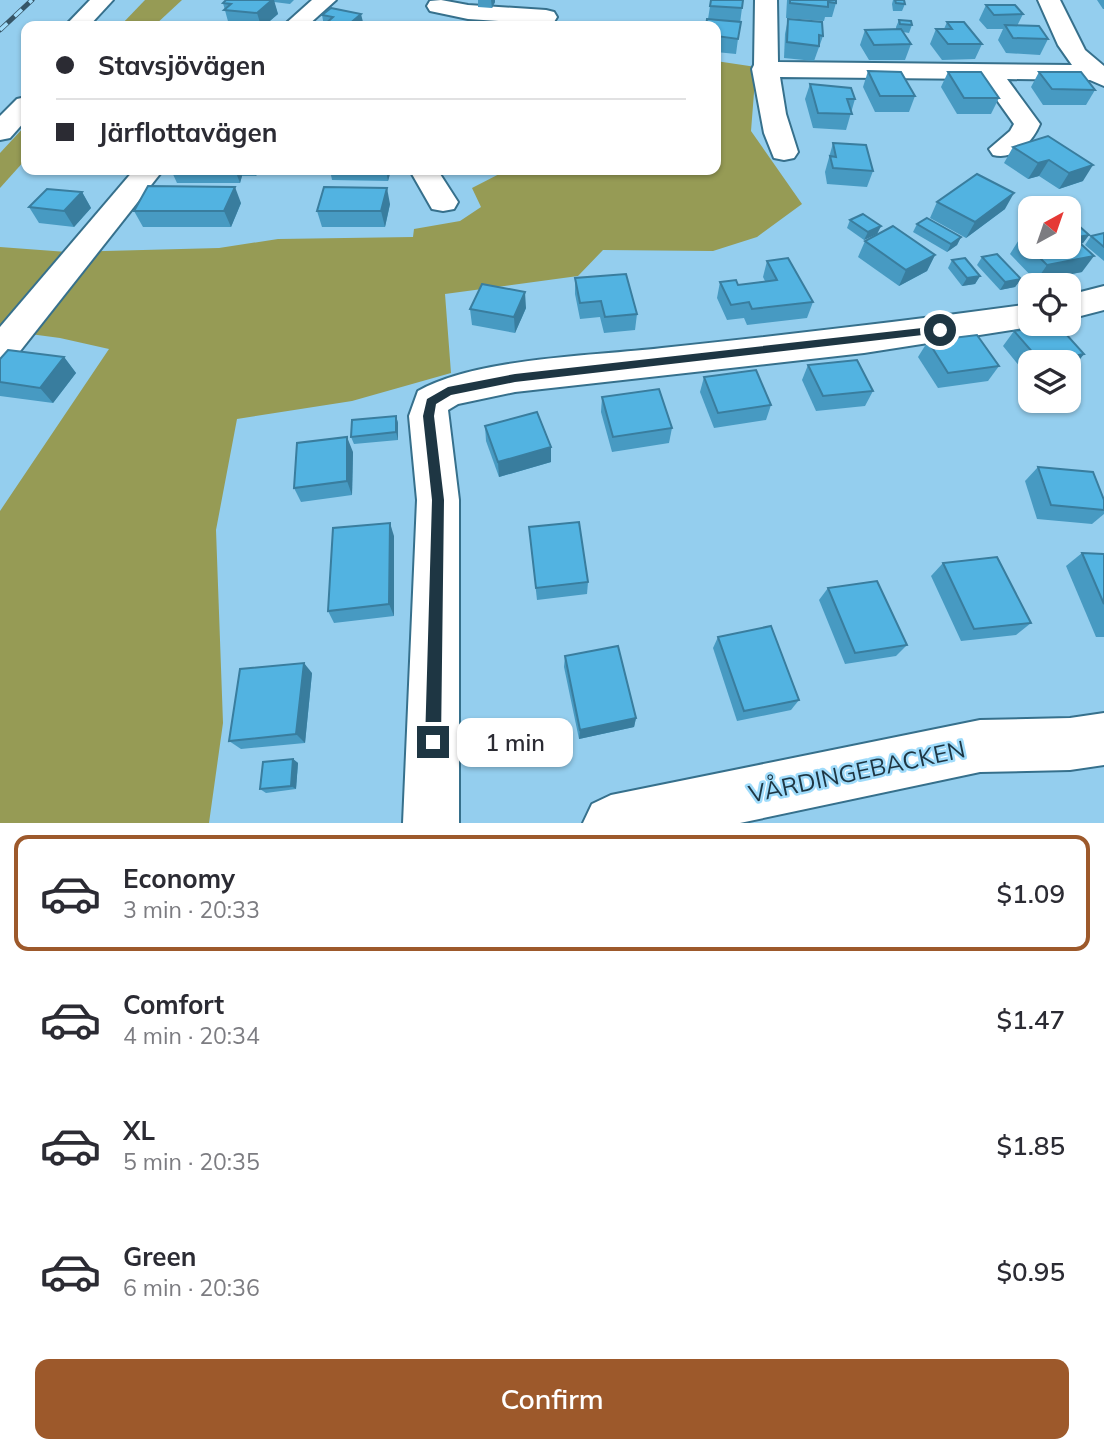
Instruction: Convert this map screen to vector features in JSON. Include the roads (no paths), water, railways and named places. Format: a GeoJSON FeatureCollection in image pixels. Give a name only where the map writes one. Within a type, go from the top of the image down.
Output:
{"type":"FeatureCollection","features":[{"type":"Feature","properties":{"kind":"street"},"geometry":{"type":"LineString","coordinates":[[300,21],[325,0]]}},
{"type":"Feature","properties":{"kind":"street"},"geometry":{"type":"LineString","coordinates":[[766,0],[764,69],[774,125],[784,152]]}},
{"type":"Feature","properties":{"kind":"street"},"geometry":{"type":"LineString","coordinates":[[1049,0],[1073,53],[1100,74]]}},
{"type":"Feature","properties":{"kind":"street"},"geometry":{"type":"LineString","coordinates":[[84,21],[111,4]]}},
{"type":"Feature","properties":{"kind":"street"},"geometry":{"type":"LineString","coordinates":[[105,21],[111,4]]}},
{"type":"Feature","properties":{"kind":"street"},"geometry":{"type":"LineString","coordinates":[[438,6],[468,12],[548,14]]}},
{"type":"Feature","properties":{"kind":"street"},"geometry":{"type":"LineString","coordinates":[[764,69],[1100,74]]}},
{"type":"Feature","properties":{"kind":"street"},"geometry":{"type":"LineString","coordinates":[[990,73],[1027,124],[1022,135],[1003,149]]}},
{"type":"Feature","properties":{"kind":"street"},"geometry":{"type":"LineString","coordinates":[[0,132],[15,96]]}},
{"type":"Feature","properties":{"kind":"street"},"geometry":{"type":"LineString","coordinates":[[0,351],[145,175]]}},
{"type":"Feature","properties":{"kind":"street"},"geometry":{"type":"LineString","coordinates":[[427,175],[443,202]]}},
{"type":"Feature","properties":{"kind":"street"},"geometry":{"type":"LineString","coordinates":[[1081,304],[1104,298]]}},
{"type":"Feature","properties":{"kind":"street"},"geometry":{"type":"LineString","coordinates":[[431,823],[438,500],[428,416],[431,402],[448,392],[515,378],[864,340],[1018,318]]}},
{"type":"Feature","properties":{"kind":"street","name":"VÅRDINGEBACKEN"},"geometry":{"type":"LineString","coordinates":[[611,823],[980,747],[1104,740]]}},
{"type":"Feature","properties":{"kind":"railway"},"geometry":{"type":"LineString","coordinates":[[0,30],[32,0]]}}]}
